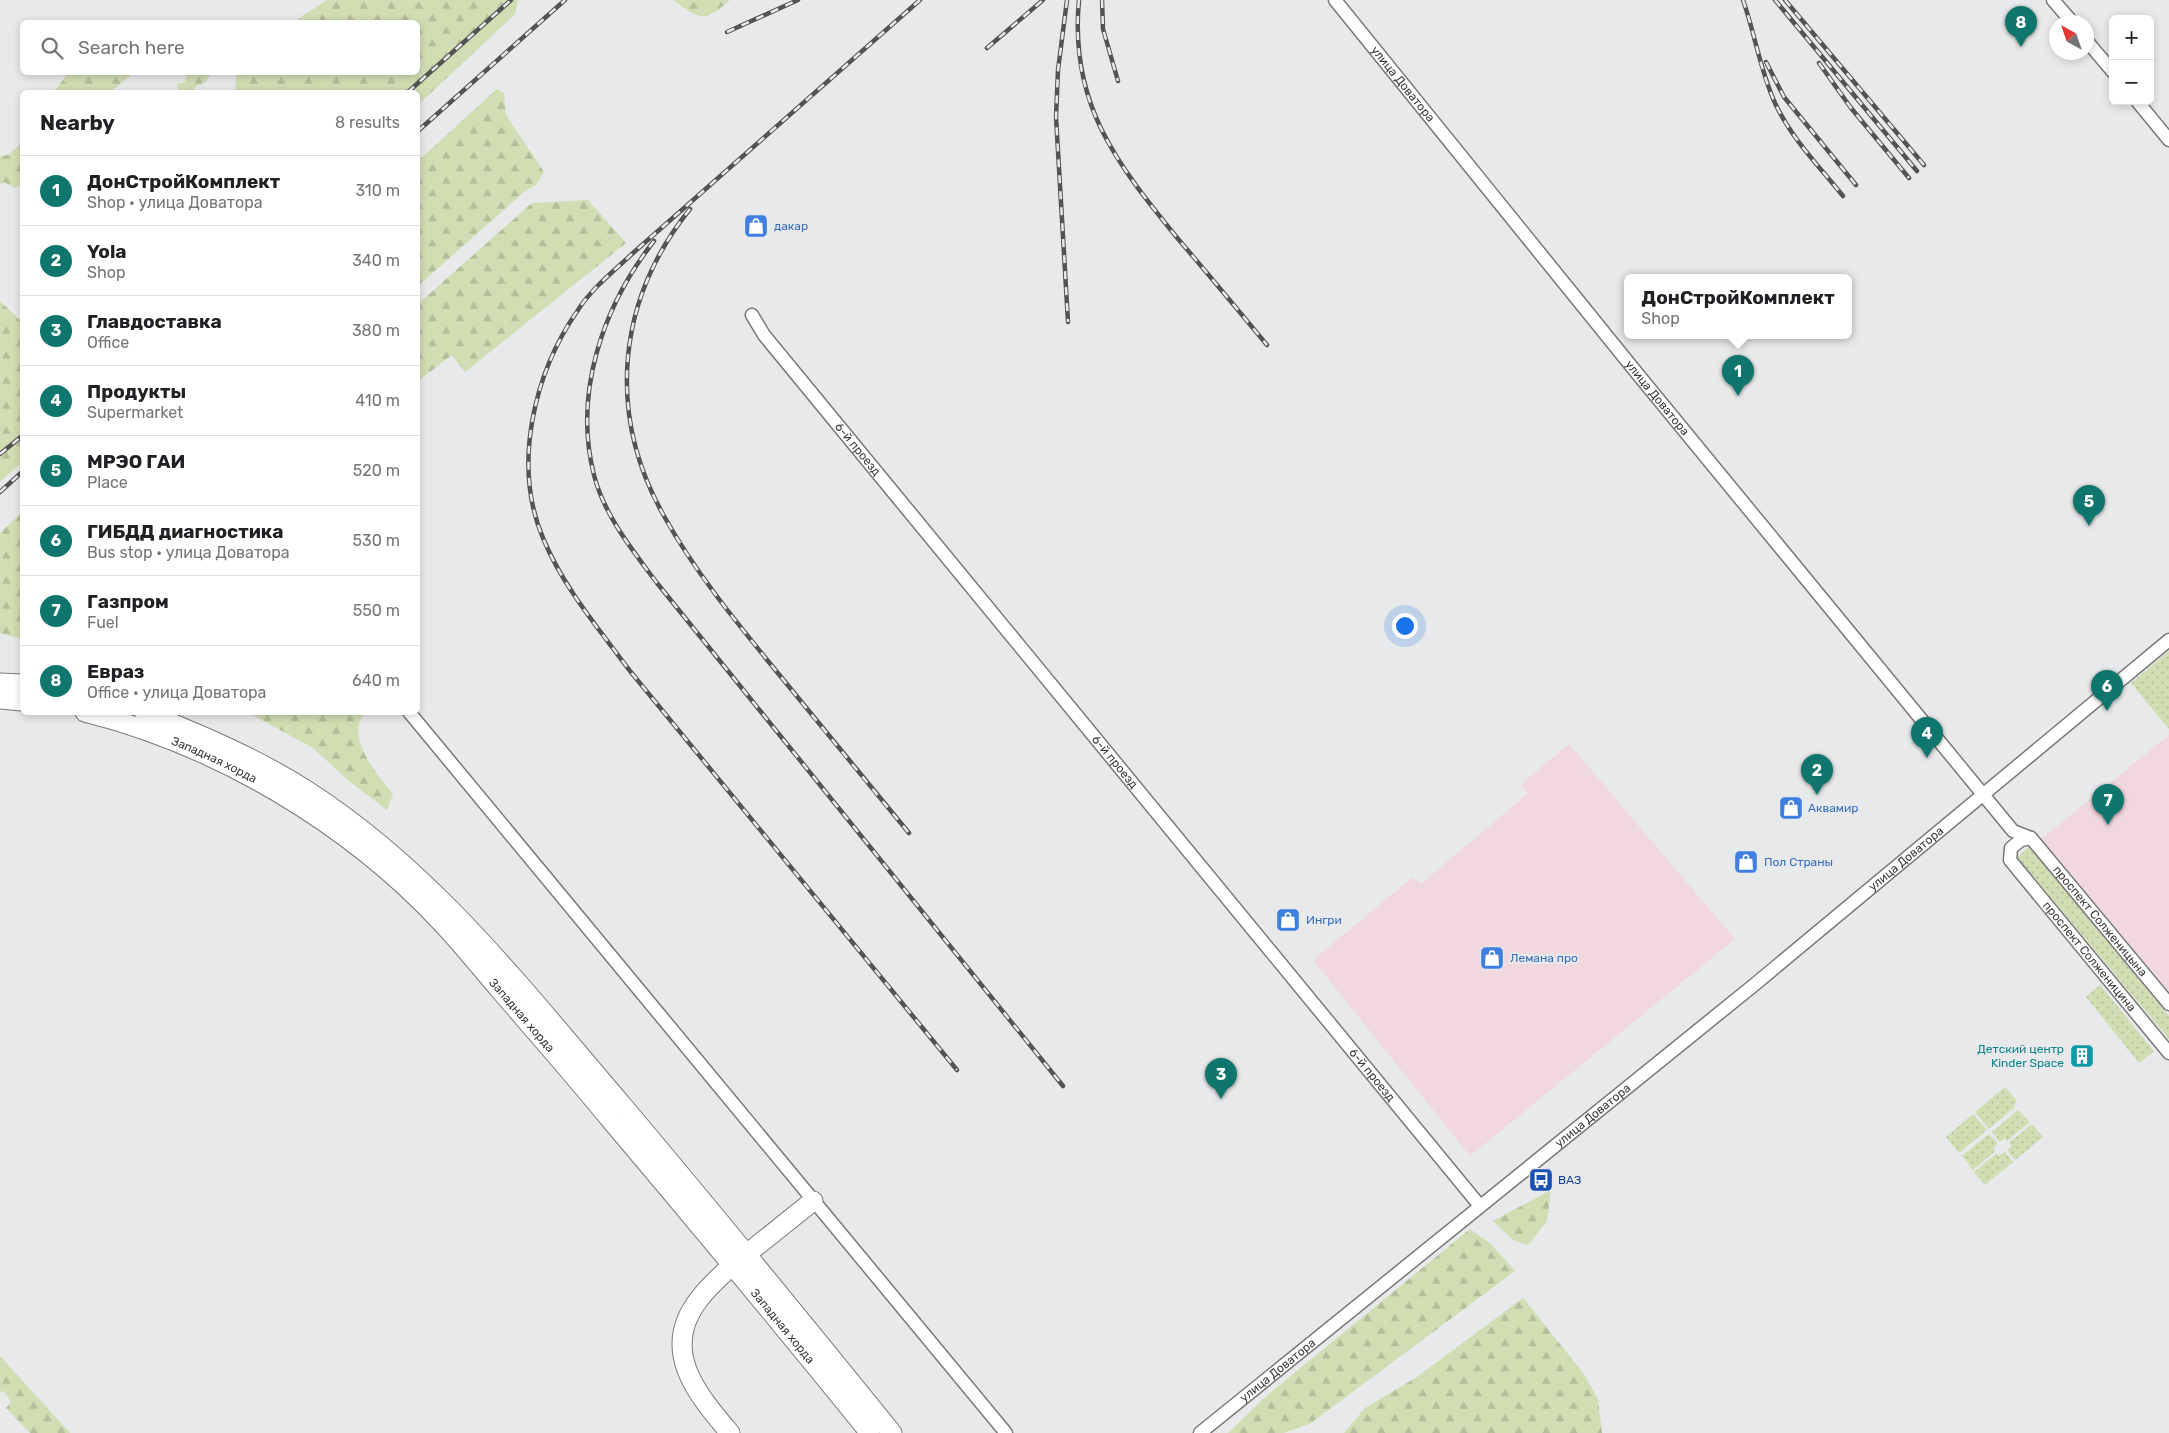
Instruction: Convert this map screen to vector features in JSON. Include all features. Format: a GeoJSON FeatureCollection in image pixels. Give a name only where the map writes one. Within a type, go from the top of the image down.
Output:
{"type":"FeatureCollection","features":[{"type":"Feature","properties":{"kind":"highway"},"geometry":{"type":"LineString","coordinates":[[0,683],[20,684]]}},
{"type":"Feature","properties":{"kind":"highway"},"geometry":{"type":"LineString","coordinates":[[0,699],[20,701]]}},
{"type":"Feature","properties":{"kind":"highway","name":"Западная хорда"},"geometry":{"type":"LineString","coordinates":[[95,715],[126,723],[158,735],[255,779],[312,814],[405,886],[455,938],[732,1265],[870,1433]]}},
{"type":"Feature","properties":{"kind":"highway","name":"Западная хорда"},"geometry":{"type":"LineString","coordinates":[[151,715],[261,764],[306,790],[377,842],[415,873],[454,911],[748,1254],[892,1433]]}},
{"type":"Feature","properties":{"kind":"highway"},"geometry":{"type":"LineString","coordinates":[[748,1254],[813,1201]]}},
{"type":"Feature","properties":{"kind":"highway"},"geometry":{"type":"LineString","coordinates":[[730,1433],[699,1396],[683,1356],[682,1337],[688,1316],[700,1298],[732,1265]]}},
{"type":"Feature","properties":{"kind":"street","name":"улица Доватора"},"geometry":{"type":"LineString","coordinates":[[1335,0],[1630,365],[1984,794]]}},
{"type":"Feature","properties":{"kind":"street"},"geometry":{"type":"LineString","coordinates":[[2053,0],[2066,15]]}},
{"type":"Feature","properties":{"kind":"street"},"geometry":{"type":"LineString","coordinates":[[2094,49],[2109,67]]}},
{"type":"Feature","properties":{"kind":"street"},"geometry":{"type":"LineString","coordinates":[[2140,105],[2169,140]]}},
{"type":"Feature","properties":{"kind":"street","name":"6-й проезд"},"geometry":{"type":"LineString","coordinates":[[752,315],[764,335],[1480,1206]]}},
{"type":"Feature","properties":{"kind":"street","name":"улица Доватора"},"geometry":{"type":"LineString","coordinates":[[1200,1433],[1760,981],[2169,640]]}},
{"type":"Feature","properties":{"kind":"street"},"geometry":{"type":"LineString","coordinates":[[411,715],[1006,1433]]}},
{"type":"Feature","properties":{"kind":"street"},"geometry":{"type":"LineString","coordinates":[[1984,794],[2013,831],[2015,836],[2011,854]]}},
{"type":"Feature","properties":{"kind":"street","name":"проспект Солженицына"},"geometry":{"type":"LineString","coordinates":[[2013,831],[2031,838],[2169,1004]]}},
{"type":"Feature","properties":{"kind":"street"},"geometry":{"type":"LineString","coordinates":[[2011,854],[2021,840],[2031,838]]}},
{"type":"Feature","properties":{"kind":"street","name":"проспект Солженицина"},"geometry":{"type":"LineString","coordinates":[[2011,854],[2169,1053]]}},
{"type":"Feature","properties":{"kind":"shaded area"},"geometry":{"type":"Polygon","coordinates":[[[2169,735],[2169,992],[2040,840],[2169,735]]]}},
{"type":"Feature","properties":{"kind":"shaded area"},"geometry":{"type":"Polygon","coordinates":[[[1569,744],[1735,939],[1470,1156],[1313,960],[1413,877],[1421,884],[1528,793],[1520,785],[1569,744]]]}},
{"type":"Feature","properties":{"kind":"green space"},"geometry":{"type":"Polygon","coordinates":[[[327,0],[518,0],[515,14],[420,103],[420,90],[233,90],[237,75],[420,75],[420,20],[298,19],[327,0]]]}},
{"type":"Feature","properties":{"kind":"green space"},"geometry":{"type":"Polygon","coordinates":[[[673,0],[730,0],[713,13],[701,16],[695,15],[673,0]]]}},
{"type":"Feature","properties":{"kind":"green space"},"geometry":{"type":"Polygon","coordinates":[[[67,75],[131,75],[113,90],[55,90],[67,75]]]}},
{"type":"Feature","properties":{"kind":"green space"},"geometry":{"type":"Polygon","coordinates":[[[186,75],[210,75],[206,82],[195,87],[194,90],[178,90],[177,84],[185,82],[186,75]]]}},
{"type":"Feature","properties":{"kind":"green space"},"geometry":{"type":"Polygon","coordinates":[[[497,89],[504,93],[506,115],[544,172],[536,185],[525,191],[420,284],[420,159],[497,89]]]}},
{"type":"Feature","properties":{"kind":"green space"},"geometry":{"type":"Polygon","coordinates":[[[20,145],[20,185],[15,188],[4,182],[0,185],[0,156],[8,155],[20,145]]]}},
{"type":"Feature","properties":{"kind":"green space"},"geometry":{"type":"Polygon","coordinates":[[[588,200],[626,243],[465,372],[452,355],[420,379],[420,302],[532,203],[588,200]]]}},
{"type":"Feature","properties":{"kind":"green space"},"geometry":{"type":"Polygon","coordinates":[[[0,301],[20,320],[20,464],[0,482],[0,301]]]}},
{"type":"Feature","properties":{"kind":"green space"},"geometry":{"type":"Polygon","coordinates":[[[20,514],[20,638],[0,633],[0,533],[20,514]]]}},
{"type":"Feature","properties":{"kind":"green space"},"geometry":{"type":"Polygon","coordinates":[[[2169,651],[2169,729],[2131,683],[2169,651]]]}},
{"type":"Feature","properties":{"kind":"green space"},"geometry":{"type":"Polygon","coordinates":[[[253,715],[364,715],[360,722],[358,733],[372,767],[393,794],[387,810],[349,781],[313,748],[253,715]]]}},
{"type":"Feature","properties":{"kind":"green space"},"geometry":{"type":"Polygon","coordinates":[[[2029,847],[2169,1016],[2169,1039],[2017,857],[2029,847]]]}},
{"type":"Feature","properties":{"kind":"green space"},"geometry":{"type":"Polygon","coordinates":[[[2100,985],[2154,1051],[2139,1063],[2086,997],[2100,985]]]}},
{"type":"Feature","properties":{"kind":"green space"},"geometry":{"type":"Polygon","coordinates":[[[2005,1087],[2017,1101],[2014,1104],[2015,1107],[1989,1129],[1975,1112],[2005,1087]]]}},
{"type":"Feature","properties":{"kind":"green space"},"geometry":{"type":"Polygon","coordinates":[[[2018,1110],[2030,1122],[2007,1141],[2005,1138],[2000,1142],[1992,1132],[2018,1110]]]}},
{"type":"Feature","properties":{"kind":"green space"},"geometry":{"type":"Polygon","coordinates":[[[1973,1114],[1987,1130],[1959,1153],[1946,1137],[1973,1114]]]}},
{"type":"Feature","properties":{"kind":"green space"},"geometry":{"type":"Polygon","coordinates":[[[2032,1124],[2043,1137],[2015,1160],[2007,1150],[2012,1146],[2009,1143],[2032,1124]]]}},
{"type":"Feature","properties":{"kind":"green space"},"geometry":{"type":"Polygon","coordinates":[[[1989,1134],[1998,1144],[1993,1148],[1995,1151],[1973,1170],[1962,1156],[1989,1134]]]}},
{"type":"Feature","properties":{"kind":"green space"},"geometry":{"type":"Polygon","coordinates":[[[2005,1152],[2013,1162],[1985,1185],[1974,1172],[1997,1153],[1999,1156],[2005,1152]]]}},
{"type":"Feature","properties":{"kind":"green space"},"geometry":{"type":"Polygon","coordinates":[[[1551,1190],[1547,1221],[1528,1245],[1513,1240],[1493,1221],[1551,1190]]]}},
{"type":"Feature","properties":{"kind":"green space"},"geometry":{"type":"Polygon","coordinates":[[[1470,1229],[1490,1243],[1515,1271],[1311,1423],[1284,1433],[1228,1433],[1264,1398],[1470,1229]]]}},
{"type":"Feature","properties":{"kind":"green space"},"geometry":{"type":"Polygon","coordinates":[[[1523,1298],[1584,1374],[1598,1399],[1602,1433],[1344,1433],[1365,1408],[1417,1377],[1523,1298]]]}},
{"type":"Feature","properties":{"kind":"green space"},"geometry":{"type":"Polygon","coordinates":[[[0,1356],[70,1433],[30,1433],[6,1408],[11,1402],[4,1391],[0,1392],[0,1356]]]}},
{"type":"Feature","properties":{"kind":"railway"},"geometry":{"type":"LineString","coordinates":[[410,90],[511,0]]}},
{"type":"Feature","properties":{"kind":"railway"},"geometry":{"type":"LineString","coordinates":[[420,129],[565,0]]}},
{"type":"Feature","properties":{"kind":"railway"},"geometry":{"type":"LineString","coordinates":[[727,32],[798,0]]}},
{"type":"Feature","properties":{"kind":"railway"},"geometry":{"type":"LineString","coordinates":[[920,0],[633,253],[590,294],[563,335],[539,391],[532,420],[529,480],[534,510],[551,556],[571,591],[594,623],[630,671],[957,1070]]}},
{"type":"Feature","properties":{"kind":"railway"},"geometry":{"type":"LineString","coordinates":[[987,48],[1043,0]]}},
{"type":"Feature","properties":{"kind":"railway"},"geometry":{"type":"LineString","coordinates":[[1067,0],[1058,70],[1056,117],[1068,322]]}},
{"type":"Feature","properties":{"kind":"railway"},"geometry":{"type":"LineString","coordinates":[[1079,0],[1078,37],[1082,71],[1090,102],[1117,158],[1156,212],[1267,345]]}},
{"type":"Feature","properties":{"kind":"railway"},"geometry":{"type":"LineString","coordinates":[[1102,0],[1103,29],[1118,81]]}},
{"type":"Feature","properties":{"kind":"railway"},"geometry":{"type":"LineString","coordinates":[[1743,0],[1765,78],[1775,103],[1789,128],[1843,196]]}},
{"type":"Feature","properties":{"kind":"railway"},"geometry":{"type":"LineString","coordinates":[[1775,0],[1917,171]]}},
{"type":"Feature","properties":{"kind":"railway"},"geometry":{"type":"LineString","coordinates":[[1785,0],[1924,165]]}},
{"type":"Feature","properties":{"kind":"railway"},"geometry":{"type":"LineString","coordinates":[[1766,62],[1784,97],[1856,185]]}},
{"type":"Feature","properties":{"kind":"railway"},"geometry":{"type":"LineString","coordinates":[[1819,63],[1851,108],[1909,178]]}},
{"type":"Feature","properties":{"kind":"railway"},"geometry":{"type":"LineString","coordinates":[[690,209],[666,244],[647,281],[634,319],[628,358],[627,398],[633,437],[645,477],[676,537],[717,597],[909,833]]}},
{"type":"Feature","properties":{"kind":"railway"},"geometry":{"type":"LineString","coordinates":[[654,241],[620,293],[607,322],[590,382],[587,413],[588,444],[594,475],[605,504],[620,532],[657,583],[1063,1086]]}},
{"type":"Feature","properties":{"kind":"railway"},"geometry":{"type":"LineString","coordinates":[[0,454],[20,438]]}},
{"type":"Feature","properties":{"kind":"railway"},"geometry":{"type":"LineString","coordinates":[[0,492],[20,474]]}},
{"type":"Feature","properties":{"kind":"place","name":"Евраз"},"geometry":{"type":"Point","coordinates":[2021,47]}},
{"type":"Feature","properties":{"kind":"place","name":"дакар"},"geometry":{"type":"Point","coordinates":[756,226]}},
{"type":"Feature","properties":{"kind":"place","name":"ДонСтройКомплект"},"geometry":{"type":"Point","coordinates":[1738,396]}},
{"type":"Feature","properties":{"kind":"place","name":"МРЭО ГАИ"},"geometry":{"type":"Point","coordinates":[2089,526]}},
{"type":"Feature","properties":{"kind":"place","name":"ГИБДД диагностика"},"geometry":{"type":"Point","coordinates":[2107,711]}},
{"type":"Feature","properties":{"kind":"place","name":"Продукты"},"geometry":{"type":"Point","coordinates":[1927,758]}},
{"type":"Feature","properties":{"kind":"place","name":"Yola"},"geometry":{"type":"Point","coordinates":[1817,795]}},
{"type":"Feature","properties":{"kind":"place","name":"Аквамир"},"geometry":{"type":"Point","coordinates":[1791,808]}},
{"type":"Feature","properties":{"kind":"place","name":"Газпром"},"geometry":{"type":"Point","coordinates":[2108,825]}},
{"type":"Feature","properties":{"kind":"place","name":"Пол Страны"},"geometry":{"type":"Point","coordinates":[1746,862]}},
{"type":"Feature","properties":{"kind":"place","name":"Ингри"},"geometry":{"type":"Point","coordinates":[1288,920]}},
{"type":"Feature","properties":{"kind":"place","name":"Лемана про"},"geometry":{"type":"Point","coordinates":[1492,958]}},
{"type":"Feature","properties":{"kind":"place","name":"Детский центр Kinder Space"},"geometry":{"type":"Point","coordinates":[2082,1056]}},
{"type":"Feature","properties":{"kind":"place","name":"Главдоставка"},"geometry":{"type":"Point","coordinates":[1221,1099]}},
{"type":"Feature","properties":{"kind":"place","name":"ВАЗ"},"geometry":{"type":"Point","coordinates":[1541,1180]}}]}
